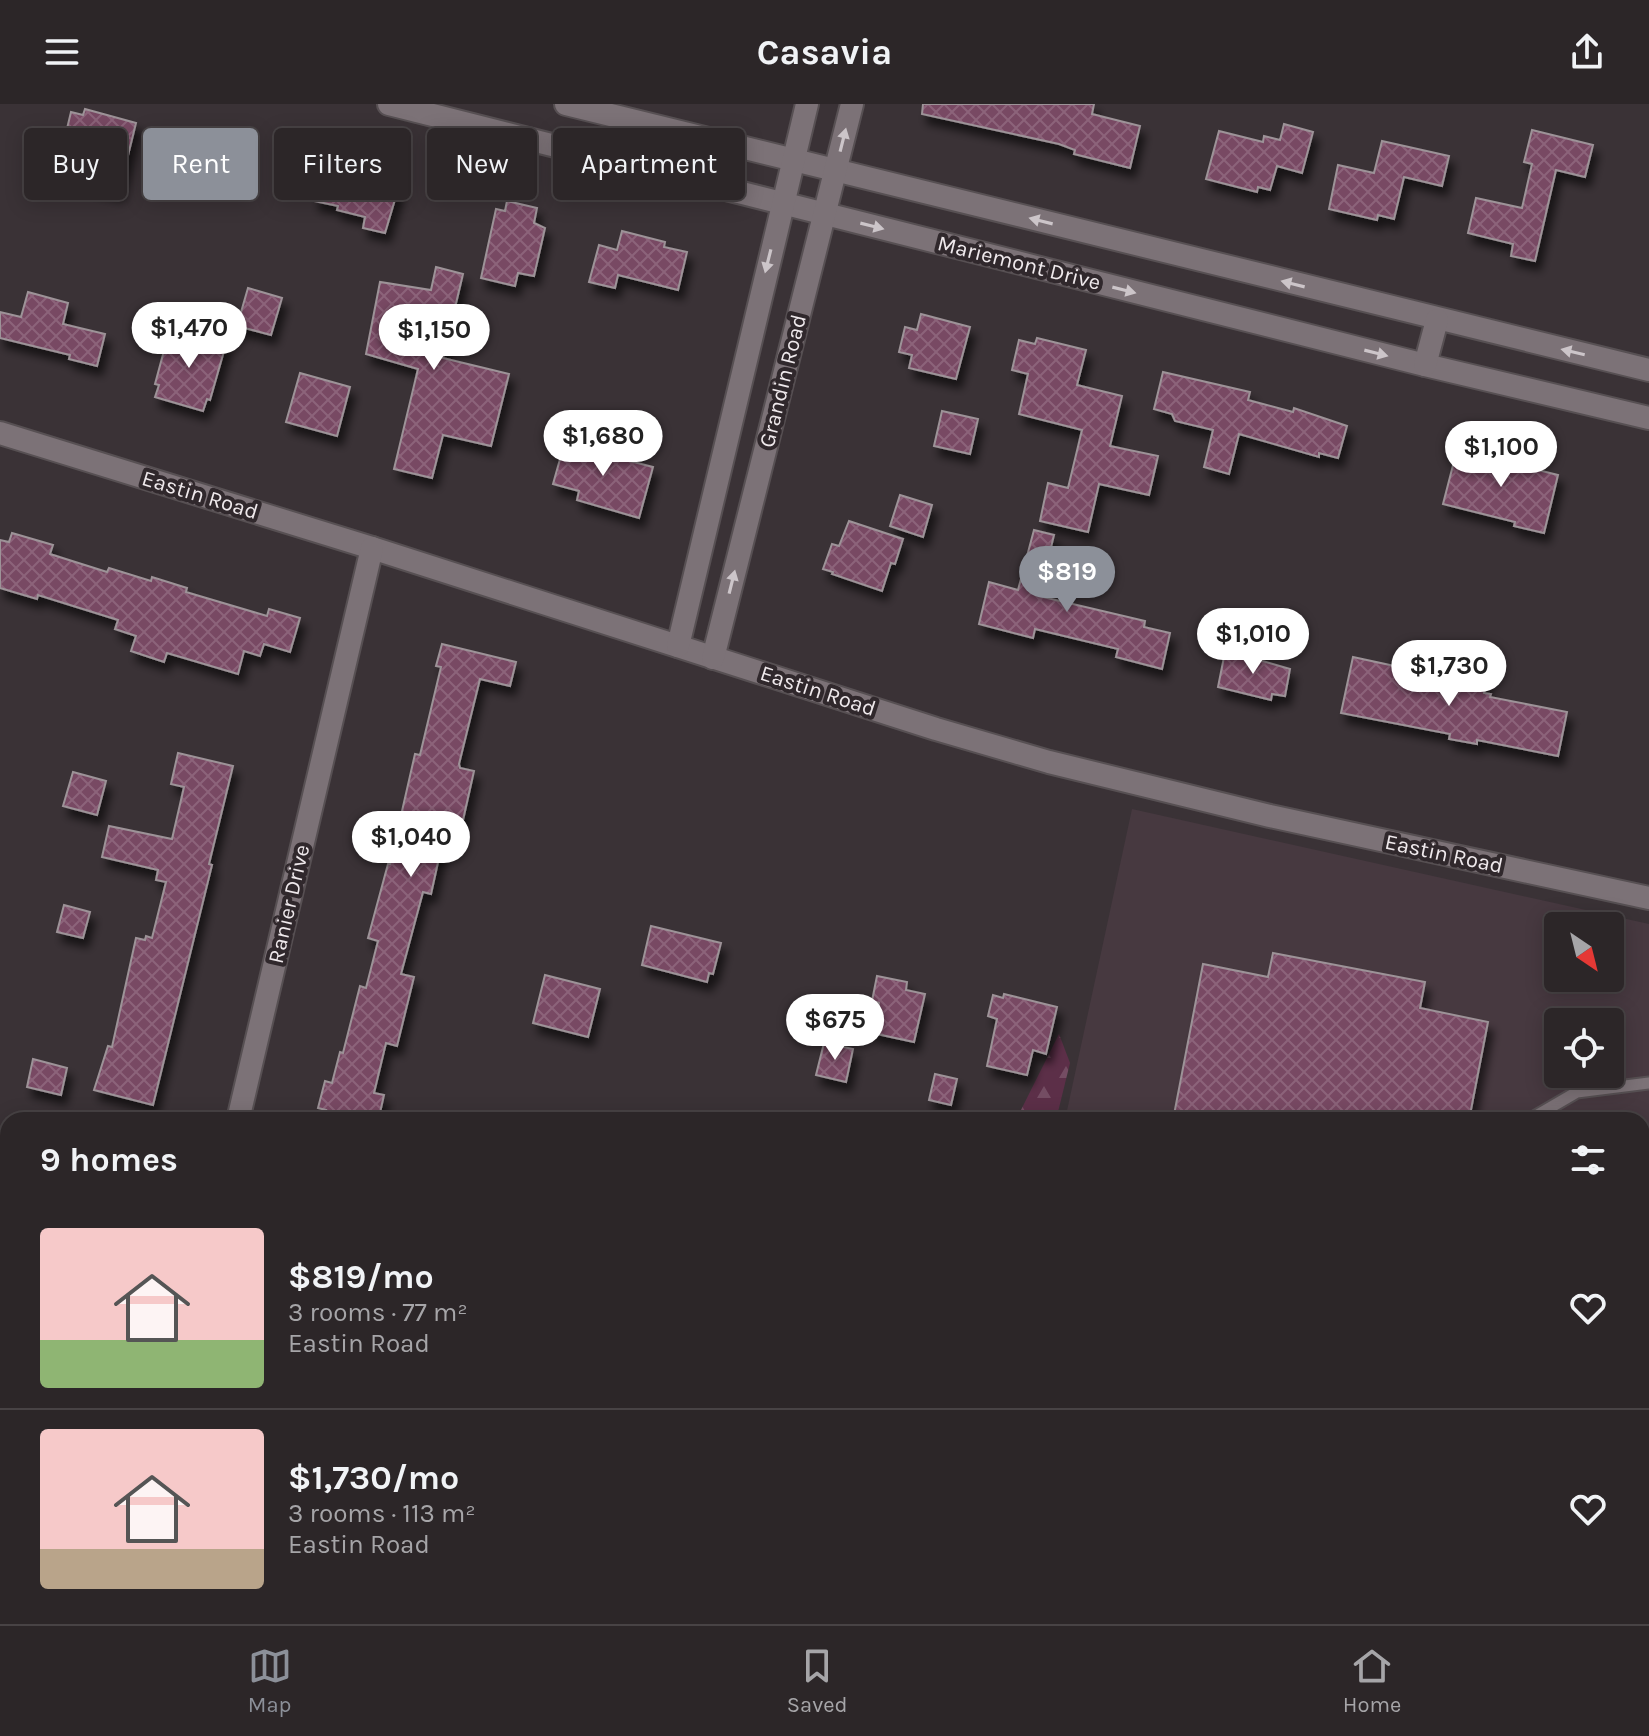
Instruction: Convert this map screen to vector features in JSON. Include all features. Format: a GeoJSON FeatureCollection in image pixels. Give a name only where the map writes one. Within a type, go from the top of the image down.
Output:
{"type":"FeatureCollection","features":[{"type":"Feature","properties":{"kind":"street","name":"Mariemont Drive"},"geometry":{"type":"LineString","coordinates":[[389,104],[1425,365],[1649,418]]}},
{"type":"Feature","properties":{"kind":"street","name":"Mariemont Drive"},"geometry":{"type":"LineString","coordinates":[[566,104],[1649,370]]}},
{"type":"Feature","properties":{"kind":"street","name":"Grandin Road"},"geometry":{"type":"LineString","coordinates":[[678,646],[807,104]]}},
{"type":"Feature","properties":{"kind":"street","name":"Grandin Road"},"geometry":{"type":"LineString","coordinates":[[713,658],[852,104]]}},
{"type":"Feature","properties":{"kind":"street"},"geometry":{"type":"LineString","coordinates":[[1425,365],[1437,320]]}},
{"type":"Feature","properties":{"kind":"street","name":"Eastin Road"},"geometry":{"type":"LineString","coordinates":[[0,433],[1049,762],[1270,816],[1649,898]]}},
{"type":"Feature","properties":{"kind":"street","name":"Ranier Drive"},"geometry":{"type":"LineString","coordinates":[[240,1112],[372,548]]}},
{"type":"Feature","properties":{"kind":"lane"},"geometry":{"type":"LineString","coordinates":[[1543,1112],[1577,1092],[1649,1083]]}},
{"type":"Feature","properties":{"kind":"shaded area"},"geometry":{"type":"Polygon","coordinates":[[[1132,809],[1595,912],[1544,912],[1544,992],[1624,992],[1624,918],[1649,924],[1649,1112],[1067,1112],[1132,809]]]}},
{"type":"Feature","properties":{"kind":"green space"},"geometry":{"type":"Polygon","coordinates":[[[1059,1034],[1070,1063],[1058,1112],[1020,1112],[1059,1034]]]}},
{"type":"Feature","properties":{"kind":"building"},"geometry":{"type":"Polygon","coordinates":[[[923,104],[1094,104],[1092,114],[1140,126],[1130,168],[1074,154],[1075,150],[1059,144],[922,114],[923,104]]]}},
{"type":"Feature","properties":{"kind":"building"},"geometry":{"type":"Polygon","coordinates":[[[85,109],[136,123],[127,160],[127,128],[67,128],[71,112],[83,115],[85,109]]]}},
{"type":"Feature","properties":{"kind":"building"},"geometry":{"type":"Polygon","coordinates":[[[1284,124],[1313,132],[1302,173],[1277,166],[1270,190],[1258,187],[1257,192],[1206,179],[1219,131],[1263,142],[1264,136],[1280,140],[1284,124]]]}},
{"type":"Feature","properties":{"kind":"building"},"geometry":{"type":"Polygon","coordinates":[[[1532,130],[1593,145],[1585,177],[1556,170],[1535,261],[1511,256],[1513,244],[1468,233],[1476,198],[1522,208],[1532,164],[1524,162],[1532,130]]]}},
{"type":"Feature","properties":{"kind":"building"},"geometry":{"type":"Polygon","coordinates":[[[1382,141],[1449,156],[1442,186],[1404,177],[1394,219],[1378,215],[1377,220],[1329,209],[1338,165],[1374,173],[1382,141]]]}},
{"type":"Feature","properties":{"kind":"building"},"geometry":{"type":"Polygon","coordinates":[[[395,200],[385,233],[363,228],[365,217],[337,210],[338,206],[314,201],[395,200]]]}},
{"type":"Feature","properties":{"kind":"building"},"geometry":{"type":"Polygon","coordinates":[[[507,201],[537,208],[534,223],[545,228],[534,276],[518,273],[515,286],[481,278],[496,209],[505,211],[507,201]]]}},
{"type":"Feature","properties":{"kind":"building"},"geometry":{"type":"Polygon","coordinates":[[[622,231],[665,242],[664,247],[687,252],[678,290],[618,275],[615,288],[589,282],[599,245],[617,250],[622,231]]]}},
{"type":"Feature","properties":{"kind":"building"},"geometry":{"type":"Polygon","coordinates":[[[436,267],[463,274],[443,358],[509,374],[491,446],[443,435],[432,478],[394,469],[418,369],[366,354],[380,282],[431,290],[436,267]]]}},
{"type":"Feature","properties":{"kind":"building"},"geometry":{"type":"Polygon","coordinates":[[[248,288],[282,298],[271,335],[237,326],[248,288]]]}},
{"type":"Feature","properties":{"kind":"building"},"geometry":{"type":"Polygon","coordinates":[[[28,292],[68,303],[63,324],[105,334],[97,366],[69,359],[70,355],[0,338],[0,312],[21,317],[28,292]]]}},
{"type":"Feature","properties":{"kind":"building"},"geometry":{"type":"Polygon","coordinates":[[[921,314],[970,327],[956,379],[909,368],[912,355],[899,352],[905,327],[917,330],[921,314]]]}},
{"type":"Feature","properties":{"kind":"building"},"geometry":{"type":"Polygon","coordinates":[[[175,329],[226,344],[210,400],[207,399],[203,411],[155,397],[159,385],[155,384],[165,347],[170,348],[175,329]]]}},
{"type":"Feature","properties":{"kind":"building"},"geometry":{"type":"Polygon","coordinates":[[[1037,338],[1086,350],[1077,385],[1122,396],[1110,446],[1158,456],[1149,495],[1099,484],[1088,532],[1040,521],[1048,483],[1068,488],[1082,430],[1019,414],[1028,374],[1012,370],[1019,340],[1035,344],[1037,338]]]}},
{"type":"Feature","properties":{"kind":"building"},"geometry":{"type":"Polygon","coordinates":[[[1163,372],[1250,392],[1248,400],[1293,412],[1294,408],[1347,426],[1338,458],[1319,453],[1319,457],[1239,434],[1229,474],[1204,467],[1213,430],[1175,421],[1172,414],[1154,409],[1163,372]]]}},
{"type":"Feature","properties":{"kind":"building"},"geometry":{"type":"Polygon","coordinates":[[[300,373],[350,387],[337,436],[286,422],[300,373]]]}},
{"type":"Feature","properties":{"kind":"building"},"geometry":{"type":"Polygon","coordinates":[[[942,411],[978,419],[970,454],[934,446],[942,411]]]}},
{"type":"Feature","properties":{"kind":"building"},"geometry":{"type":"Polygon","coordinates":[[[566,438],[624,454],[622,459],[653,467],[639,518],[577,500],[579,491],[553,484],[566,438]]]}},
{"type":"Feature","properties":{"kind":"building"},"geometry":{"type":"Polygon","coordinates":[[[1458,446],[1515,460],[1514,464],[1558,475],[1544,533],[1514,526],[1515,522],[1443,504],[1458,446]]]}},
{"type":"Feature","properties":{"kind":"building"},"geometry":{"type":"Polygon","coordinates":[[[900,495],[932,505],[923,537],[890,526],[900,495]]]}},
{"type":"Feature","properties":{"kind":"building"},"geometry":{"type":"Polygon","coordinates":[[[849,521],[903,539],[882,591],[823,569],[832,544],[839,546],[849,521]]]}},
{"type":"Feature","properties":{"kind":"building"},"geometry":{"type":"Polygon","coordinates":[[[1034,530],[1054,535],[1042,584],[1046,585],[1043,597],[1145,621],[1144,627],[1170,633],[1162,669],[1116,657],[1118,649],[1035,629],[1033,638],[979,624],[989,582],[1018,590],[1034,530]]]}},
{"type":"Feature","properties":{"kind":"building"},"geometry":{"type":"Polygon","coordinates":[[[12,533],[53,545],[50,554],[107,572],[109,568],[151,581],[152,577],[187,588],[186,592],[267,616],[269,609],[300,618],[290,652],[264,644],[260,656],[244,651],[238,674],[167,653],[164,662],[131,651],[136,636],[115,629],[118,620],[38,595],[37,599],[0,588],[0,540],[9,542],[12,533]]]}},
{"type":"Feature","properties":{"kind":"building"},"geometry":{"type":"Polygon","coordinates":[[[442,644],[516,662],[510,686],[480,679],[459,764],[460,768],[474,771],[463,820],[448,817],[431,894],[423,892],[401,974],[414,977],[397,1046],[386,1043],[374,1093],[384,1095],[380,1112],[325,1112],[318,1108],[325,1081],[332,1083],[360,986],[366,988],[378,941],[368,938],[390,864],[415,754],[420,755],[441,667],[436,666],[442,644]]]}},
{"type":"Feature","properties":{"kind":"building"},"geometry":{"type":"Polygon","coordinates":[[[1225,652],[1256,655],[1259,660],[1290,669],[1285,696],[1272,694],[1271,700],[1218,687],[1225,652]]]}},
{"type":"Feature","properties":{"kind":"building"},"geometry":{"type":"Polygon","coordinates":[[[1353,657],[1464,681],[1465,678],[1486,682],[1484,693],[1491,694],[1490,697],[1567,712],[1558,756],[1477,740],[1477,744],[1449,739],[1450,734],[1341,713],[1353,657]]]}},
{"type":"Feature","properties":{"kind":"building"},"geometry":{"type":"Polygon","coordinates":[[[178,753],[233,766],[153,1105],[94,1090],[108,1046],[112,1047],[136,938],[152,938],[166,882],[156,880],[158,870],[102,857],[109,826],[172,839],[184,787],[171,784],[178,753]]]}},
{"type":"Feature","properties":{"kind":"building"},"geometry":{"type":"Polygon","coordinates":[[[73,772],[106,781],[97,815],[63,806],[73,772]]]}},
{"type":"Feature","properties":{"kind":"building"},"geometry":{"type":"Polygon","coordinates":[[[64,905],[90,912],[83,938],[57,932],[64,905]]]}},
{"type":"Feature","properties":{"kind":"building"},"geometry":{"type":"Polygon","coordinates":[[[651,926],[721,943],[713,974],[709,973],[707,982],[642,965],[651,926]]]}},
{"type":"Feature","properties":{"kind":"building"},"geometry":{"type":"Polygon","coordinates":[[[1273,953],[1425,982],[1420,1008],[1488,1022],[1471,1112],[1175,1112],[1203,964],[1268,977],[1273,953]]]}},
{"type":"Feature","properties":{"kind":"building"},"geometry":{"type":"Polygon","coordinates":[[[545,975],[600,989],[588,1037],[533,1023],[545,975]]]}},
{"type":"Feature","properties":{"kind":"building"},"geometry":{"type":"Polygon","coordinates":[[[877,976],[907,982],[906,990],[925,994],[914,1042],[872,1033],[879,1003],[872,1001],[877,976]]]}},
{"type":"Feature","properties":{"kind":"building"},"geometry":{"type":"Polygon","coordinates":[[[1004,994],[1057,1007],[1046,1054],[1033,1050],[1027,1075],[987,1066],[997,1019],[988,1016],[993,995],[1003,998],[1004,994]]]}},
{"type":"Feature","properties":{"kind":"building"},"geometry":{"type":"Polygon","coordinates":[[[824,1043],[853,1049],[846,1082],[816,1075],[824,1043]]]}},
{"type":"Feature","properties":{"kind":"building"},"geometry":{"type":"Polygon","coordinates":[[[33,1059],[67,1068],[61,1095],[27,1087],[33,1059]]]}},
{"type":"Feature","properties":{"kind":"building"},"geometry":{"type":"Polygon","coordinates":[[[935,1074],[957,1079],[951,1105],[929,1100],[935,1074]]]}}]}
